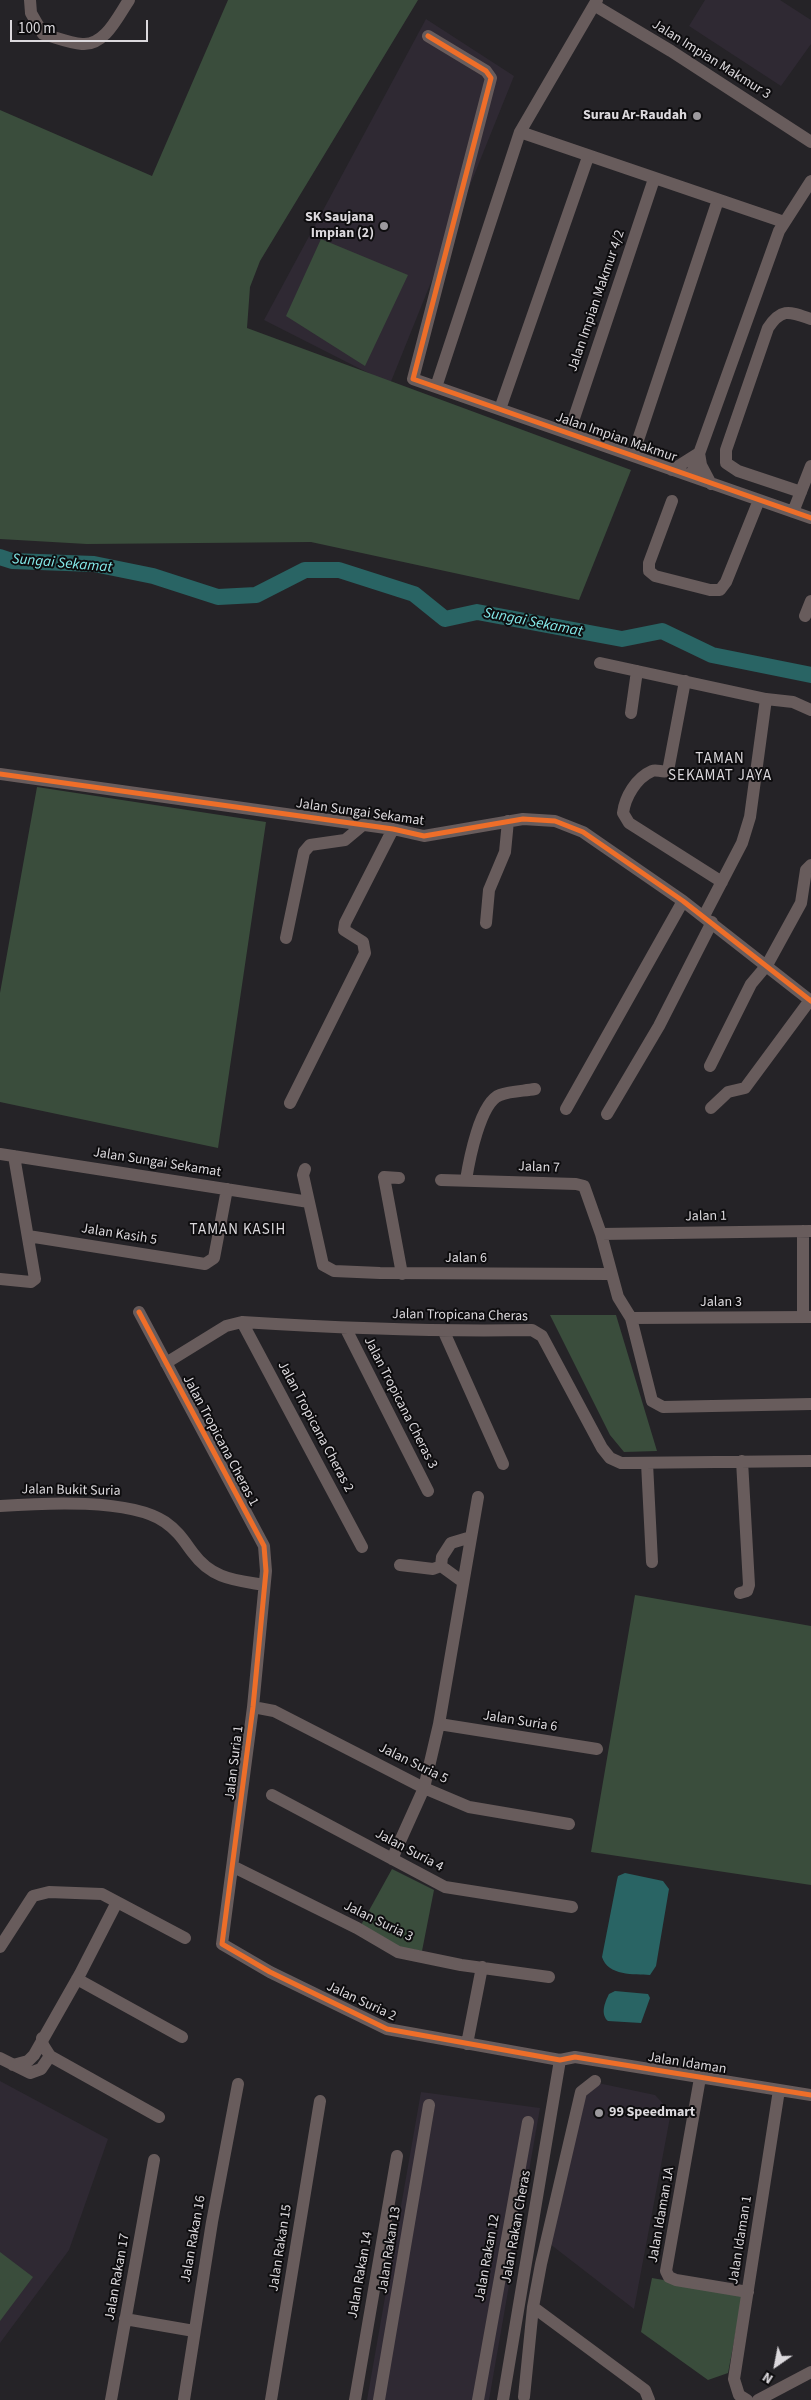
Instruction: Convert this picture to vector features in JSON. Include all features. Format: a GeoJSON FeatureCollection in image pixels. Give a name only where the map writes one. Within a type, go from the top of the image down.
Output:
{"type":"FeatureCollection","features":[{"type":"Feature","properties":{"kind":"street"},"geometry":{"type":"LineString","coordinates":[[30,0],[31,13],[43,34],[83,44],[94,42],[106,34],[129,0]]}},
{"type":"Feature","properties":{"kind":"street"},"geometry":{"type":"LineString","coordinates":[[436,387],[520,132],[596,3]]}},
{"type":"Feature","properties":{"kind":"street","name":"Jalan Impian Makmur 3"},"geometry":{"type":"LineString","coordinates":[[596,3],[809,139]]}},
{"type":"Feature","properties":{"kind":"street","name":"Jalan Impian Makmur"},"geometry":{"type":"LineString","coordinates":[[428,36],[486,71],[491,78],[413,379],[811,518]]}},
{"type":"Feature","properties":{"kind":"street"},"geometry":{"type":"LineString","coordinates":[[520,132],[588,157],[784,222]]}},
{"type":"Feature","properties":{"kind":"street"},"geometry":{"type":"LineString","coordinates":[[809,139],[811,153]]}},
{"type":"Feature","properties":{"kind":"street"},"geometry":{"type":"LineString","coordinates":[[500,409],[588,157]]}},
{"type":"Feature","properties":{"kind":"street","name":"Jalan Impian Makmur 4/2"},"geometry":{"type":"LineString","coordinates":[[569,433],[654,179]]}},
{"type":"Feature","properties":{"kind":"street"},"geometry":{"type":"LineString","coordinates":[[691,476],[778,231],[811,181]]}},
{"type":"Feature","properties":{"kind":"street"},"geometry":{"type":"LineString","coordinates":[[633,456],[718,200]]}},
{"type":"Feature","properties":{"kind":"street"},"geometry":{"type":"LineString","coordinates":[[801,492],[738,471],[726,463],[726,450],[768,328],[776,316],[790,312],[811,320]]}},
{"type":"Feature","properties":{"kind":"street"},"geometry":{"type":"LineString","coordinates":[[672,470],[699,453]]}},
{"type":"Feature","properties":{"kind":"street"},"geometry":{"type":"LineString","coordinates":[[699,453],[701,465],[712,484]]}},
{"type":"Feature","properties":{"kind":"street"},"geometry":{"type":"LineString","coordinates":[[793,512],[811,466]]}},
{"type":"Feature","properties":{"kind":"street"},"geometry":{"type":"LineString","coordinates":[[672,501],[649,563],[649,571],[655,576],[710,590],[720,590],[726,582],[759,500]]}},
{"type":"Feature","properties":{"kind":"street"},"geometry":{"type":"LineString","coordinates":[[805,616],[811,601]]}},
{"type":"Feature","properties":{"kind":"street"},"geometry":{"type":"LineString","coordinates":[[600,663],[766,699],[793,702],[811,710]]}},
{"type":"Feature","properties":{"kind":"street"},"geometry":{"type":"LineString","coordinates":[[631,713],[637,671]]}},
{"type":"Feature","properties":{"kind":"street"},"geometry":{"type":"LineString","coordinates":[[685,681],[668,771],[651,772],[636,783],[624,807],[624,817],[629,823],[722,882]]}},
{"type":"Feature","properties":{"kind":"street"},"geometry":{"type":"LineString","coordinates":[[607,1114],[660,1026],[708,919],[722,882],[742,842],[750,817],[766,699]]}},
{"type":"Feature","properties":{"kind":"street","name":"Jalan Sungai Sekamat"},"geometry":{"type":"LineString","coordinates":[[0,774],[393,829],[424,836],[523,819],[555,821],[584,832],[683,901],[810,1000]]}},
{"type":"Feature","properties":{"kind":"street"},"geometry":{"type":"LineString","coordinates":[[486,923],[489,890],[506,852],[508,822]]}},
{"type":"Feature","properties":{"kind":"street"},"geometry":{"type":"LineString","coordinates":[[286,938],[304,852],[310,845],[345,840],[357,833],[363,825]]}},
{"type":"Feature","properties":{"kind":"street"},"geometry":{"type":"LineString","coordinates":[[290,1103],[365,953],[365,946],[362,942],[344,930],[393,829]]}},
{"type":"Feature","properties":{"kind":"street"},"geometry":{"type":"LineString","coordinates":[[710,1066],[751,984],[767,965],[801,903],[806,870],[811,865]]}},
{"type":"Feature","properties":{"kind":"street"},"geometry":{"type":"LineString","coordinates":[[566,1109],[683,901]]}},
{"type":"Feature","properties":{"kind":"street"},"geometry":{"type":"LineString","coordinates":[[711,1108],[728,1092],[745,1088],[810,1000]]}},
{"type":"Feature","properties":{"kind":"street"},"geometry":{"type":"LineString","coordinates":[[466,1180],[472,1146],[490,1102],[499,1095],[535,1089]]}},
{"type":"Feature","properties":{"kind":"street","name":"Jalan Sungai Sekamat"},"geometry":{"type":"LineString","coordinates":[[0,1154],[309,1202]]}},
{"type":"Feature","properties":{"kind":"street"},"geometry":{"type":"LineString","coordinates":[[0,1279],[31,1282],[35,1279],[14,1156]]}},
{"type":"Feature","properties":{"kind":"street"},"geometry":{"type":"LineString","coordinates":[[305,1169],[303,1175],[309,1202]]}},
{"type":"Feature","properties":{"kind":"street"},"geometry":{"type":"LineString","coordinates":[[399,1178],[384,1177],[402,1274]]}},
{"type":"Feature","properties":{"kind":"street","name":"Jalan 7"},"geometry":{"type":"LineString","coordinates":[[441,1180],[576,1184],[584,1186],[601,1234]]}},
{"type":"Feature","properties":{"kind":"street","name":"Jalan Kasih 5"},"geometry":{"type":"LineString","coordinates":[[28,1236],[205,1264],[214,1258],[227,1189]]}},
{"type":"Feature","properties":{"kind":"street","name":"Jalan 6"},"geometry":{"type":"LineString","coordinates":[[309,1202],[323,1265],[334,1271],[402,1274],[610,1274]]}},
{"type":"Feature","properties":{"kind":"street"},"geometry":{"type":"LineString","coordinates":[[807,1231],[807,1317]]}},
{"type":"Feature","properties":{"kind":"street","name":"Jalan 1"},"geometry":{"type":"LineString","coordinates":[[601,1234],[807,1231]]}},
{"type":"Feature","properties":{"kind":"street"},"geometry":{"type":"LineString","coordinates":[[601,1234],[610,1274],[618,1297],[631,1318],[652,1401],[664,1407],[811,1404]]}},
{"type":"Feature","properties":{"kind":"street","name":"Jalan Tropicana Cheras 1"},"geometry":{"type":"LineString","coordinates":[[138,1312],[264,1546],[264,1584]]}},
{"type":"Feature","properties":{"kind":"street","name":"Jalan 3"},"geometry":{"type":"LineString","coordinates":[[631,1318],[807,1317]]}},
{"type":"Feature","properties":{"kind":"street","name":"Jalan Tropicana Cheras"},"geometry":{"type":"LineString","coordinates":[[166,1363],[226,1326],[242,1322],[346,1329],[444,1332],[532,1330],[542,1336],[602,1448],[610,1458],[621,1463],[811,1461]]}},
{"type":"Feature","properties":{"kind":"street","name":"Jalan Tropicana Cheras 2"},"geometry":{"type":"LineString","coordinates":[[242,1322],[362,1547]]}},
{"type":"Feature","properties":{"kind":"street","name":"Jalan Tropicana Cheras 3"},"geometry":{"type":"LineString","coordinates":[[346,1329],[428,1491]]}},
{"type":"Feature","properties":{"kind":"street"},"geometry":{"type":"LineString","coordinates":[[444,1332],[503,1464]]}},
{"type":"Feature","properties":{"kind":"street"},"geometry":{"type":"LineString","coordinates":[[740,1593],[747,1591],[749,1585],[742,1461]]}},
{"type":"Feature","properties":{"kind":"street"},"geometry":{"type":"LineString","coordinates":[[647,1463],[652,1562]]}},
{"type":"Feature","properties":{"kind":"street"},"geometry":{"type":"LineString","coordinates":[[392,1859],[424,1788],[439,1724],[478,1497]]}},
{"type":"Feature","properties":{"kind":"street","name":"Jalan Bukit Suria"},"geometry":{"type":"LineString","coordinates":[[0,1506],[83,1504],[125,1506],[144,1511],[165,1522],[183,1536],[194,1554],[210,1572],[228,1579],[264,1584]]}},
{"type":"Feature","properties":{"kind":"street"},"geometry":{"type":"LineString","coordinates":[[441,1566],[442,1557],[451,1543],[471,1537]]}},
{"type":"Feature","properties":{"kind":"street"},"geometry":{"type":"LineString","coordinates":[[400,1565],[433,1569],[441,1566]]}},
{"type":"Feature","properties":{"kind":"street"},"geometry":{"type":"LineString","coordinates":[[441,1566],[464,1582]]}},
{"type":"Feature","properties":{"kind":"street","name":"Jalan Suria 1"},"geometry":{"type":"LineString","coordinates":[[222,1944],[234,1866],[253,1707],[264,1584]]}},
{"type":"Feature","properties":{"kind":"street","name":"Jalan Suria 5"},"geometry":{"type":"LineString","coordinates":[[253,1707],[274,1711],[424,1788],[469,1807],[569,1824]]}},
{"type":"Feature","properties":{"kind":"street","name":"Jalan Suria 6"},"geometry":{"type":"LineString","coordinates":[[439,1724],[597,1749]]}},
{"type":"Feature","properties":{"kind":"street","name":"Jalan Suria 4"},"geometry":{"type":"LineString","coordinates":[[272,1795],[440,1885],[572,1907]]}},
{"type":"Feature","properties":{"kind":"street","name":"Jalan Suria 3"},"geometry":{"type":"LineString","coordinates":[[234,1866],[350,1925],[398,1952],[549,1977]]}},
{"type":"Feature","properties":{"kind":"street"},"geometry":{"type":"LineString","coordinates":[[0,1947],[33,1896],[49,1892],[102,1894],[185,1938]]}},
{"type":"Feature","properties":{"kind":"street"},"geometry":{"type":"LineString","coordinates":[[13,2065],[28,2061],[34,2055],[77,1979],[117,1902]]}},
{"type":"Feature","properties":{"kind":"street","name":"Jalan Suria 2"},"geometry":{"type":"LineString","coordinates":[[222,1944],[270,1972],[387,2029],[560,2060]]}},
{"type":"Feature","properties":{"kind":"street"},"geometry":{"type":"LineString","coordinates":[[467,2044],[482,1967]]}},
{"type":"Feature","properties":{"kind":"street"},"geometry":{"type":"LineString","coordinates":[[77,1979],[182,2037]]}},
{"type":"Feature","properties":{"kind":"street"},"geometry":{"type":"LineString","coordinates":[[42,2038],[43,2045],[50,2056],[159,2117]]}},
{"type":"Feature","properties":{"kind":"street"},"geometry":{"type":"LineString","coordinates":[[0,2058],[30,2073],[41,2069],[50,2056]]}},
{"type":"Feature","properties":{"kind":"street","name":"Jalan Idaman"},"geometry":{"type":"LineString","coordinates":[[560,2060],[575,2057],[811,2095]]}},
{"type":"Feature","properties":{"kind":"street","name":"Jalan Rakan Cheras"},"geometry":{"type":"LineString","coordinates":[[503,2396],[560,2060]]}},
{"type":"Feature","properties":{"kind":"street","name":"Jalan Idaman 1A"},"geometry":{"type":"LineString","coordinates":[[700,2078],[666,2271],[669,2277],[676,2280],[748,2292]]}},
{"type":"Feature","properties":{"kind":"street"},"geometry":{"type":"LineString","coordinates":[[503,2396],[526,2399],[533,2307],[555,2203],[581,2092],[595,2081]]}},
{"type":"Feature","properties":{"kind":"street","name":"Jalan Rakan 16"},"geometry":{"type":"LineString","coordinates":[[184,2400],[212,2222],[238,2084]]}},
{"type":"Feature","properties":{"kind":"street","name":"Jalan Idaman 1"},"geometry":{"type":"LineString","coordinates":[[743,2397],[734,2379],[779,2090]]}},
{"type":"Feature","properties":{"kind":"street","name":"Jalan Rakan 15"},"geometry":{"type":"LineString","coordinates":[[271,2400],[320,2102]]}},
{"type":"Feature","properties":{"kind":"street","name":"Jalan Rakan 13"},"geometry":{"type":"LineString","coordinates":[[379,2400],[430,2105]]}},
{"type":"Feature","properties":{"kind":"street","name":"Jalan Rakan 12"},"geometry":{"type":"LineString","coordinates":[[478,2400],[528,2122]]}},
{"type":"Feature","properties":{"kind":"street"},"geometry":{"type":"LineString","coordinates":[[549,2129],[572,2132]]}},
{"type":"Feature","properties":{"kind":"street","name":"Jalan Rakan 14"},"geometry":{"type":"LineString","coordinates":[[355,2400],[397,2156]]}},
{"type":"Feature","properties":{"kind":"street","name":"Jalan Rakan 17"},"geometry":{"type":"LineString","coordinates":[[111,2400],[154,2160]]}},
{"type":"Feature","properties":{"kind":"street"},"geometry":{"type":"LineString","coordinates":[[394,2176],[416,2180]]}},
{"type":"Feature","properties":{"kind":"street"},"geometry":{"type":"LineString","coordinates":[[517,2180],[540,2183]]}},
{"type":"Feature","properties":{"kind":"street"},"geometry":{"type":"LineString","coordinates":[[537,2200],[555,2203]]}},
{"type":"Feature","properties":{"kind":"street"},"geometry":{"type":"LineString","coordinates":[[533,2307],[645,2390],[649,2400]]}},
{"type":"Feature","properties":{"kind":"street"},"geometry":{"type":"LineString","coordinates":[[125,2319],[194,2331]]}},
{"type":"Feature","properties":{"kind":"street"},"geometry":{"type":"LineString","coordinates":[[758,2400],[811,2372]]}},
{"type":"Feature","properties":{"kind":"shaded area"},"geometry":{"type":"Polygon","coordinates":[[[705,0],[780,0],[811,20],[811,44],[781,86],[689,26],[705,0]]]}},
{"type":"Feature","properties":{"kind":"shaded area","name":"SK Saujana Impian (2)"},"geometry":{"type":"Polygon","coordinates":[[[426,19],[514,76],[390,384],[264,320],[426,19]]]}},
{"type":"Feature","properties":{"kind":"shaded area"},"geometry":{"type":"Polygon","coordinates":[[[0,2081],[108,2139],[69,2250],[0,2343],[0,2081]]]}},
{"type":"Feature","properties":{"kind":"shaded area"},"geometry":{"type":"Polygon","coordinates":[[[598,2083],[655,2095],[671,2112],[634,2309],[550,2244],[584,2094],[598,2083]]]}},
{"type":"Feature","properties":{"kind":"shaded area"},"geometry":{"type":"Polygon","coordinates":[[[421,2092],[540,2108],[489,2400],[367,2400],[421,2092]]]}},
{"type":"Feature","properties":{"kind":"green space"},"geometry":{"type":"Polygon","coordinates":[[[228,0],[418,0],[260,261],[250,287],[247,328],[631,470],[579,600],[311,542],[87,544],[0,539],[0,110],[152,176],[228,0]]]}},
{"type":"Feature","properties":{"kind":"green space"},"geometry":{"type":"Polygon","coordinates":[[[321,239],[408,275],[365,366],[286,316],[321,239]]]}},
{"type":"Feature","properties":{"kind":"green space"},"geometry":{"type":"Polygon","coordinates":[[[37,787],[266,822],[218,1148],[0,1102],[0,993],[37,787]]]}},
{"type":"Feature","properties":{"kind":"green space"},"geometry":{"type":"Polygon","coordinates":[[[550,1315],[616,1315],[657,1451],[624,1452],[610,1435],[550,1315]]]}},
{"type":"Feature","properties":{"kind":"green space"},"geometry":{"type":"Polygon","coordinates":[[[635,1595],[811,1626],[811,1885],[591,1852],[635,1595]]]}},
{"type":"Feature","properties":{"kind":"green space"},"geometry":{"type":"Polygon","coordinates":[[[392,1869],[434,1890],[422,1951],[401,1948],[361,1925],[392,1869]]]}},
{"type":"Feature","properties":{"kind":"green space"},"geometry":{"type":"Polygon","coordinates":[[[0,2252],[33,2277],[0,2321],[0,2252]]]}},
{"type":"Feature","properties":{"kind":"green space"},"geometry":{"type":"Polygon","coordinates":[[[652,2278],[743,2294],[728,2373],[708,2380],[641,2332],[652,2278]]]}},
{"type":"Feature","properties":{"kind":"water"},"geometry":{"type":"Polygon","coordinates":[[[625,1873],[663,1881],[669,1889],[656,1966],[650,1975],[616,1971],[605,1963],[602,1957],[618,1876],[625,1873]]]}},
{"type":"Feature","properties":{"kind":"water"},"geometry":{"type":"Polygon","coordinates":[[[615,1991],[648,1994],[650,1998],[641,2023],[608,2021],[604,2015],[604,2008],[609,1994],[615,1991]]]}},
{"type":"Feature","properties":{"kind":"waterway","name":"Sungai Sekamat"},"geometry":{"type":"LineString","coordinates":[[0,557],[12,561],[94,564],[153,576],[218,597],[256,595],[305,570],[339,570],[414,594],[445,619],[477,612],[622,639],[662,631],[712,655],[811,675]]}},
{"type":"Feature","properties":{"kind":"cycle path"},"geometry":{"type":"LineString","coordinates":[[428,36],[486,71],[491,78],[413,379],[811,518]]}},
{"type":"Feature","properties":{"kind":"cycle path"},"geometry":{"type":"LineString","coordinates":[[0,774],[393,829],[424,836],[523,819],[555,821],[583,832],[683,901],[811,1001]]}},
{"type":"Feature","properties":{"kind":"cycle path"},"geometry":{"type":"LineString","coordinates":[[139,1312],[264,1546],[266,1571],[253,1707],[222,1944],[270,1972],[387,2029],[560,2060],[575,2057],[811,2095]]}},
{"type":"Feature","properties":{"kind":"place","name":"Surau Ar-Raudah"},"geometry":{"type":"Point","coordinates":[697,116]}},
{"type":"Feature","properties":{"kind":"place","name":"SK Saujana Impian (2)"},"geometry":{"type":"Point","coordinates":[384,226]}},
{"type":"Feature","properties":{"kind":"place","name":"99 Speedmart"},"geometry":{"type":"Point","coordinates":[599,2113]}},
{"type":"Feature","properties":{"kind":"district","name":"TAMAN SEKAMAT JAYA"},"geometry":{"type":"Point","coordinates":[720,768]}},
{"type":"Feature","properties":{"kind":"district","name":"TAMAN KASIH"},"geometry":{"type":"Point","coordinates":[238,1231]}}]}
